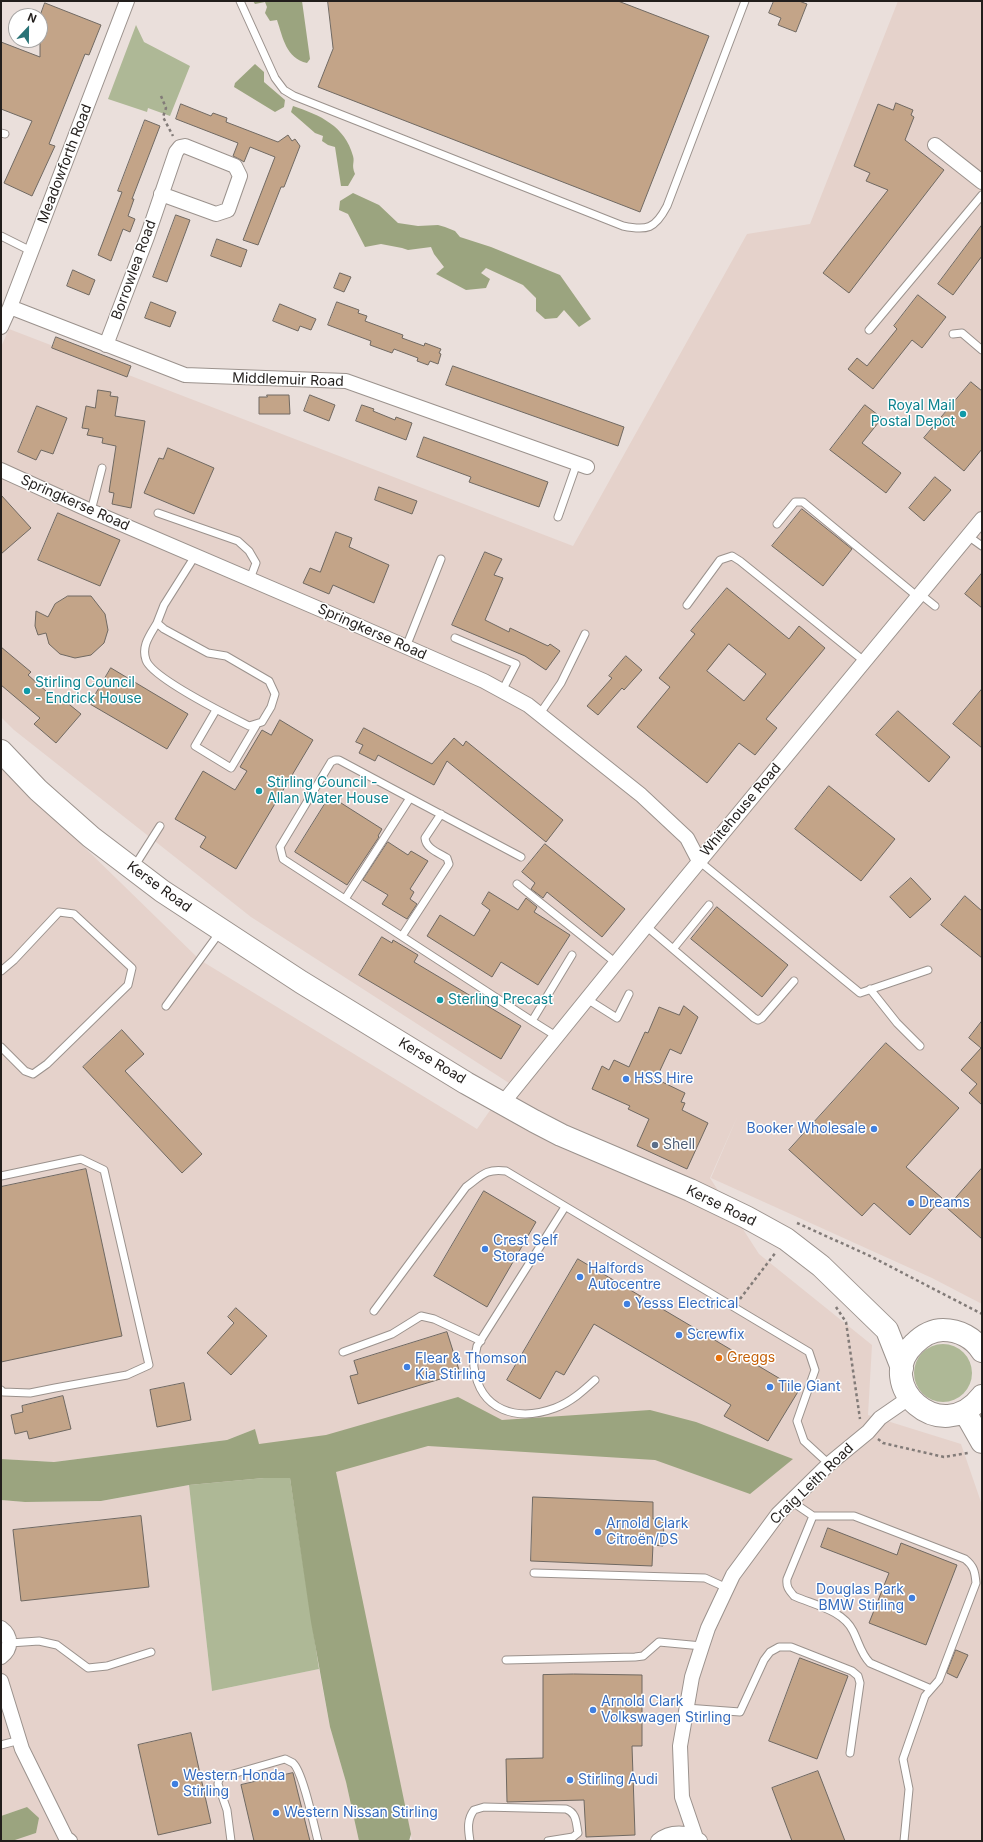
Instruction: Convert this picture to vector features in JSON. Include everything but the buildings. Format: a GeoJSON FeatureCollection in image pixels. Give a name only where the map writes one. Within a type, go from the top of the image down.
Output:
{"type":"FeatureCollection","features":[{"type":"Feature","properties":{"kind":"main road","name":"Kerse Road"},"geometry":{"type":"LineString","coordinates":[[1,751],[38,790],[91,837],[162,891],[308,986],[502,1104],[561,1135],[690,1190],[786,1239],[821,1266],[887,1330],[902,1368]]}},
{"type":"Feature","properties":{"kind":"main road"},"geometry":{"type":"LineString","coordinates":[[887,1330],[929,1333]]}},
{"type":"Feature","properties":{"kind":"main road"},"geometry":{"type":"LineString","coordinates":[[981,1348],[968,1337],[956,1331],[943,1330],[929,1333],[919,1338],[911,1347],[905,1357],[902,1368],[904,1389],[909,1398],[918,1407],[929,1413],[941,1416],[953,1416],[965,1412],[982,1396]]}},
{"type":"Feature","properties":{"kind":"main road"},"geometry":{"type":"LineString","coordinates":[[965,1412],[978,1447]]}},
{"type":"Feature","properties":{"kind":"street","name":"Meadowforth Road"},"geometry":{"type":"LineString","coordinates":[[1,327],[127,1]]}},
{"type":"Feature","properties":{"kind":"street"},"geometry":{"type":"LineString","coordinates":[[935,145],[982,182]]}},
{"type":"Feature","properties":{"kind":"street"},"geometry":{"type":"LineString","coordinates":[[161,194],[216,214],[228,210],[240,176],[235,166],[185,146],[180,147]]}},
{"type":"Feature","properties":{"kind":"street","name":"Borrowlea Road"},"geometry":{"type":"LineString","coordinates":[[106,345],[147,237],[176,152],[180,147]]}},
{"type":"Feature","properties":{"kind":"street","name":"Middlemuir Road"},"geometry":{"type":"LineString","coordinates":[[10,307],[184,375],[346,381],[582,465]]}},
{"type":"Feature","properties":{"kind":"street","name":"Springkerse Road"},"geometry":{"type":"LineString","coordinates":[[1,470],[195,556],[406,646],[484,682],[528,705],[641,795],[686,838],[699,861]]}},
{"type":"Feature","properties":{"kind":"street","name":"Whitehouse Road"},"geometry":{"type":"LineString","coordinates":[[502,1104],[699,861],[982,519]]}},
{"type":"Feature","properties":{"kind":"street","name":"Craig Leith Road"},"geometry":{"type":"LineString","coordinates":[[698,1839],[682,1797],[680,1746],[692,1677],[708,1628],[733,1575],[778,1514],[829,1464],[868,1432],[880,1418],[909,1398]]}},
{"type":"Feature","properties":{"kind":"street"},"geometry":{"type":"LineString","coordinates":[[1,1628],[9,1636],[10,1643],[6,1653],[1,1657]]}},
{"type":"Feature","properties":{"kind":"street"},"geometry":{"type":"LineString","coordinates":[[1,1681],[22,1749],[66,1838],[70,1841]]}},
{"type":"Feature","properties":{"kind":"street"},"geometry":{"type":"LineString","coordinates":[[658,1841],[671,1834],[683,1833],[698,1839]]}},
{"type":"Feature","properties":{"kind":"lane"},"geometry":{"type":"LineString","coordinates":[[240,1],[275,78],[284,90],[294,96],[623,226],[640,230],[648,228],[660,220],[745,1]]}},
{"type":"Feature","properties":{"kind":"lane"},"geometry":{"type":"LineString","coordinates":[[869,330],[982,195]]}},
{"type":"Feature","properties":{"kind":"lane"},"geometry":{"type":"LineString","coordinates":[[1,236],[31,251]]}},
{"type":"Feature","properties":{"kind":"lane"},"geometry":{"type":"LineString","coordinates":[[953,334],[962,333],[982,350]]}},
{"type":"Feature","properties":{"kind":"lane"},"geometry":{"type":"LineString","coordinates":[[558,517],[582,465]]}},
{"type":"Feature","properties":{"kind":"lane"},"geometry":{"type":"LineString","coordinates":[[91,510],[102,468]]}},
{"type":"Feature","properties":{"kind":"lane"},"geometry":{"type":"LineString","coordinates":[[777,524],[795,502],[803,502],[919,595],[936,606]]}},
{"type":"Feature","properties":{"kind":"lane"},"geometry":{"type":"LineString","coordinates":[[158,513],[238,541],[249,551],[256,563],[250,579]]}},
{"type":"Feature","properties":{"kind":"lane"},"geometry":{"type":"LineString","coordinates":[[968,536],[982,546]]}},
{"type":"Feature","properties":{"kind":"lane"},"geometry":{"type":"LineString","coordinates":[[157,623],[164,629],[208,653],[226,656],[269,681],[275,694],[271,707],[262,722],[249,726],[216,710],[153,671],[146,661],[144,648],[147,638],[157,623],[164,605],[195,556]]}},
{"type":"Feature","properties":{"kind":"lane"},"geometry":{"type":"LineString","coordinates":[[687,605],[720,560],[732,556],[864,661]]}},
{"type":"Feature","properties":{"kind":"lane"},"geometry":{"type":"LineString","coordinates":[[406,646],[441,559]]}},
{"type":"Feature","properties":{"kind":"lane"},"geometry":{"type":"LineString","coordinates":[[539,714],[561,683],[585,634]]}},
{"type":"Feature","properties":{"kind":"lane"},"geometry":{"type":"LineString","coordinates":[[455,638],[516,664],[502,692]]}},
{"type":"Feature","properties":{"kind":"lane"},"geometry":{"type":"LineString","coordinates":[[216,710],[195,746],[231,768],[257,724]]}},
{"type":"Feature","properties":{"kind":"lane"},"geometry":{"type":"LineString","coordinates":[[521,857],[339,760],[332,762],[280,847],[280,853],[283,858],[556,1036]]}},
{"type":"Feature","properties":{"kind":"lane"},"geometry":{"type":"LineString","coordinates":[[345,899],[410,798]]}},
{"type":"Feature","properties":{"kind":"lane"},"geometry":{"type":"LineString","coordinates":[[402,936],[448,864],[447,858],[428,847],[425,838],[441,814]]}},
{"type":"Feature","properties":{"kind":"lane"},"geometry":{"type":"LineString","coordinates":[[133,869],[160,826]]}},
{"type":"Feature","properties":{"kind":"lane"},"geometry":{"type":"LineString","coordinates":[[699,861],[860,993],[928,970]]}},
{"type":"Feature","properties":{"kind":"lane"},"geometry":{"type":"LineString","coordinates":[[517,884],[616,963]]}},
{"type":"Feature","properties":{"kind":"lane"},"geometry":{"type":"LineString","coordinates":[[673,949],[709,905]]}},
{"type":"Feature","properties":{"kind":"lane"},"geometry":{"type":"LineString","coordinates":[[1,972],[59,912],[74,914],[132,968],[128,985],[47,1064],[32,1074],[25,1071],[1,1047]]}},
{"type":"Feature","properties":{"kind":"lane"},"geometry":{"type":"LineString","coordinates":[[646,926],[758,1020],[762,1018],[794,981]]}},
{"type":"Feature","properties":{"kind":"lane"},"geometry":{"type":"LineString","coordinates":[[166,1006],[221,930]]}},
{"type":"Feature","properties":{"kind":"lane"},"geometry":{"type":"LineString","coordinates":[[532,1021],[572,955]]}},
{"type":"Feature","properties":{"kind":"lane"},"geometry":{"type":"LineString","coordinates":[[870,989],[897,1023],[920,1046]]}},
{"type":"Feature","properties":{"kind":"lane"},"geometry":{"type":"LineString","coordinates":[[587,999],[618,1018],[629,994]]}},
{"type":"Feature","properties":{"kind":"lane"},"geometry":{"type":"LineString","coordinates":[[1,1176],[81,1159],[104,1170],[149,1365],[127,1375],[30,1393],[3,1392],[1,1390]]}},
{"type":"Feature","properties":{"kind":"lane"},"geometry":{"type":"LineString","coordinates":[[374,1311],[466,1187],[482,1174],[494,1169],[506,1171],[809,1352],[814,1370],[797,1421],[804,1441],[829,1464]]}},
{"type":"Feature","properties":{"kind":"lane"},"geometry":{"type":"LineString","coordinates":[[565,1206],[477,1346],[474,1366],[479,1387],[491,1403],[510,1413],[528,1413],[555,1408],[576,1396],[595,1380]]}},
{"type":"Feature","properties":{"kind":"lane"},"geometry":{"type":"LineString","coordinates":[[343,1352],[392,1334],[421,1316],[434,1319],[480,1341]]}},
{"type":"Feature","properties":{"kind":"lane"},"geometry":{"type":"LineString","coordinates":[[791,1502],[812,1516],[854,1516],[965,1559],[972,1564],[975,1571],[976,1583],[939,1680],[925,1696],[903,1759],[909,1789],[904,1841]]}},
{"type":"Feature","properties":{"kind":"lane"},"geometry":{"type":"LineString","coordinates":[[812,1516],[787,1579],[786,1584],[788,1590],[794,1596],[844,1618],[853,1631],[864,1658],[870,1663],[931,1688]]}},
{"type":"Feature","properties":{"kind":"lane"},"geometry":{"type":"LineString","coordinates":[[534,1573],[705,1578],[727,1588]]}},
{"type":"Feature","properties":{"kind":"lane"},"geometry":{"type":"LineString","coordinates":[[10,1643],[39,1641],[57,1645],[88,1668],[107,1666],[151,1652]]}},
{"type":"Feature","properties":{"kind":"lane"},"geometry":{"type":"LineString","coordinates":[[506,1660],[635,1658],[643,1656],[659,1642],[702,1646]]}},
{"type":"Feature","properties":{"kind":"lane"},"geometry":{"type":"LineString","coordinates":[[686,1708],[740,1712],[764,1660],[770,1652],[780,1647],[791,1647],[852,1671],[858,1676],[860,1683],[850,1753]]}},
{"type":"Feature","properties":{"kind":"lane"},"geometry":{"type":"LineString","coordinates":[[1,1745],[20,1740]]}},
{"type":"Feature","properties":{"kind":"lane"},"geometry":{"type":"LineString","coordinates":[[231,1841],[227,1810],[218,1784],[219,1778],[285,1759],[294,1764],[298,1772],[313,1814],[318,1841]]}},
{"type":"Feature","properties":{"kind":"lane"},"geometry":{"type":"LineString","coordinates":[[470,1841],[468,1831],[469,1816],[474,1810],[484,1807],[566,1809],[572,1811],[575,1816],[578,1833],[573,1838],[548,1841]]}},
{"type":"Feature","properties":{"kind":"path"},"geometry":{"type":"LineString","coordinates":[[161,96],[166,108],[163,118],[180,147]]}},
{"type":"Feature","properties":{"kind":"path"},"geometry":{"type":"LineString","coordinates":[[791,1221],[868,1255],[982,1314]]}},
{"type":"Feature","properties":{"kind":"path"},"geometry":{"type":"LineString","coordinates":[[774,1254],[780,1259]]}},
{"type":"Feature","properties":{"kind":"path"},"geometry":{"type":"LineString","coordinates":[[734,1307],[766,1265]]}},
{"type":"Feature","properties":{"kind":"path"},"geometry":{"type":"LineString","coordinates":[[833,1303],[846,1322],[859,1417],[868,1432],[883,1443],[944,1457],[978,1447]]}},
{"type":"Feature","properties":{"kind":"shaded area"},"geometry":{"type":"Polygon","coordinates":[[[898,1],[982,1],[982,1304],[932,1278],[711,1178],[738,1115],[710,1178],[759,1254],[872,1345],[868,1415],[961,1444],[982,1505],[982,1841],[412,1841],[335,1472],[258,1444],[255,1429],[227,1440],[54,1462],[1,1459],[1,766],[200,960],[477,1129],[509,1083],[251,917],[14,730],[1,717],[1,347],[9,329],[573,546],[747,234],[810,224],[898,1]]]}},
{"type":"Feature","properties":{"kind":"shaded area"},"geometry":{"type":"Polygon","coordinates":[[[189,1485],[212,1691],[319,1669],[330,1727],[346,1782],[359,1841],[12,1841],[36,1833],[27,1807],[1,1816],[1,1500],[25,1502],[101,1501],[189,1485]]]}},
{"type":"Feature","properties":{"kind":"green space"},"geometry":{"type":"Polygon","coordinates":[[[253,1],[302,1],[310,59],[307,63],[294,57],[290,52],[286,46],[277,20],[270,21],[265,13],[267,7],[265,2],[255,4],[253,1]]]}},
{"type":"Feature","properties":{"kind":"green space"},"geometry":{"type":"Polygon","coordinates":[[[136,25],[144,42],[190,66],[170,116],[148,108],[147,112],[108,99],[136,25]]]}},
{"type":"Feature","properties":{"kind":"green space"},"geometry":{"type":"Polygon","coordinates":[[[255,64],[264,72],[264,82],[285,100],[284,107],[275,112],[234,87],[235,83],[255,64]]]}},
{"type":"Feature","properties":{"kind":"green space"},"geometry":{"type":"Polygon","coordinates":[[[293,106],[322,118],[338,129],[344,137],[354,160],[353,168],[355,174],[348,186],[341,186],[335,147],[322,141],[323,136],[315,133],[291,112],[293,106]]]}},
{"type":"Feature","properties":{"kind":"green space"},"geometry":{"type":"Polygon","coordinates":[[[353,193],[379,205],[398,223],[418,226],[438,225],[445,227],[455,231],[460,237],[491,247],[560,275],[591,319],[579,327],[564,310],[557,318],[545,319],[536,311],[536,298],[523,285],[486,268],[481,273],[490,279],[486,288],[466,290],[436,274],[444,267],[434,254],[431,247],[408,250],[381,244],[365,247],[348,214],[339,210],[340,201],[353,193]]]}},
{"type":"Feature","properties":{"kind":"green space"},"geometry":{"type":"Polygon","coordinates":[[[937,1344],[949,1344],[964,1352],[972,1367],[972,1379],[964,1394],[949,1402],[937,1402],[922,1394],[914,1379],[914,1367],[922,1352],[937,1344]]]}},
{"type":"Feature","properties":{"kind":"green space"},"geometry":{"type":"Polygon","coordinates":[[[458,1397],[502,1420],[650,1410],[696,1422],[793,1459],[750,1494],[655,1460],[428,1446],[336,1472],[411,1834],[409,1841],[359,1841],[346,1782],[330,1727],[311,1622],[290,1478],[264,1478],[189,1485],[101,1501],[25,1502],[1,1500],[1,1459],[54,1462],[227,1440],[255,1429],[259,1444],[326,1435],[458,1397]]]}},
{"type":"Feature","properties":{"kind":"green space"},"geometry":{"type":"Polygon","coordinates":[[[264,1478],[290,1478],[319,1669],[212,1691],[189,1485],[264,1478]]]}},
{"type":"Feature","properties":{"kind":"green space"},"geometry":{"type":"Polygon","coordinates":[[[27,1807],[39,1818],[36,1833],[12,1841],[1,1841],[1,1816],[27,1807]]]}},
{"type":"Feature","properties":{"kind":"place","name":"Royal Mail Postal Depot"},"geometry":{"type":"Point","coordinates":[963,414]}},
{"type":"Feature","properties":{"kind":"place","name":"Stirling Council - Endrick House"},"geometry":{"type":"Point","coordinates":[27,691]}},
{"type":"Feature","properties":{"kind":"place","name":"Stirling Council - Allan Water House"},"geometry":{"type":"Point","coordinates":[259,791]}},
{"type":"Feature","properties":{"kind":"place","name":"Sterling Precast"},"geometry":{"type":"Point","coordinates":[440,1000]}},
{"type":"Feature","properties":{"kind":"place","name":"HSS Hire"},"geometry":{"type":"Point","coordinates":[626,1079]}},
{"type":"Feature","properties":{"kind":"place","name":"Booker Wholesale"},"geometry":{"type":"Point","coordinates":[874,1129]}},
{"type":"Feature","properties":{"kind":"place","name":"Shell"},"geometry":{"type":"Point","coordinates":[655,1145]}},
{"type":"Feature","properties":{"kind":"place","name":"Dreams"},"geometry":{"type":"Point","coordinates":[911,1203]}},
{"type":"Feature","properties":{"kind":"place","name":"Crest Self Storage"},"geometry":{"type":"Point","coordinates":[485,1249]}},
{"type":"Feature","properties":{"kind":"place","name":"Halfords Autocentre"},"geometry":{"type":"Point","coordinates":[580,1277]}},
{"type":"Feature","properties":{"kind":"place","name":"Yesss Electrical"},"geometry":{"type":"Point","coordinates":[627,1304]}},
{"type":"Feature","properties":{"kind":"place","name":"Screwfix"},"geometry":{"type":"Point","coordinates":[679,1335]}},
{"type":"Feature","properties":{"kind":"place","name":"Greggs"},"geometry":{"type":"Point","coordinates":[719,1358]}},
{"type":"Feature","properties":{"kind":"place","name":"Flear & Thomson Kia Stirling"},"geometry":{"type":"Point","coordinates":[407,1367]}},
{"type":"Feature","properties":{"kind":"place","name":"Tile Giant"},"geometry":{"type":"Point","coordinates":[770,1387]}},
{"type":"Feature","properties":{"kind":"place","name":"Arnold Clark Citroën/DS"},"geometry":{"type":"Point","coordinates":[598,1532]}},
{"type":"Feature","properties":{"kind":"place","name":"Douglas Park BMW Stirling"},"geometry":{"type":"Point","coordinates":[912,1598]}},
{"type":"Feature","properties":{"kind":"place","name":"Arnold Clark Volkswagen Stirling"},"geometry":{"type":"Point","coordinates":[593,1710]}},
{"type":"Feature","properties":{"kind":"place","name":"Stirling Audi"},"geometry":{"type":"Point","coordinates":[570,1780]}},
{"type":"Feature","properties":{"kind":"place","name":"Western Honda Stirling"},"geometry":{"type":"Point","coordinates":[175,1784]}},
{"type":"Feature","properties":{"kind":"place","name":"Western Nissan Stirling"},"geometry":{"type":"Point","coordinates":[276,1813]}}]}
